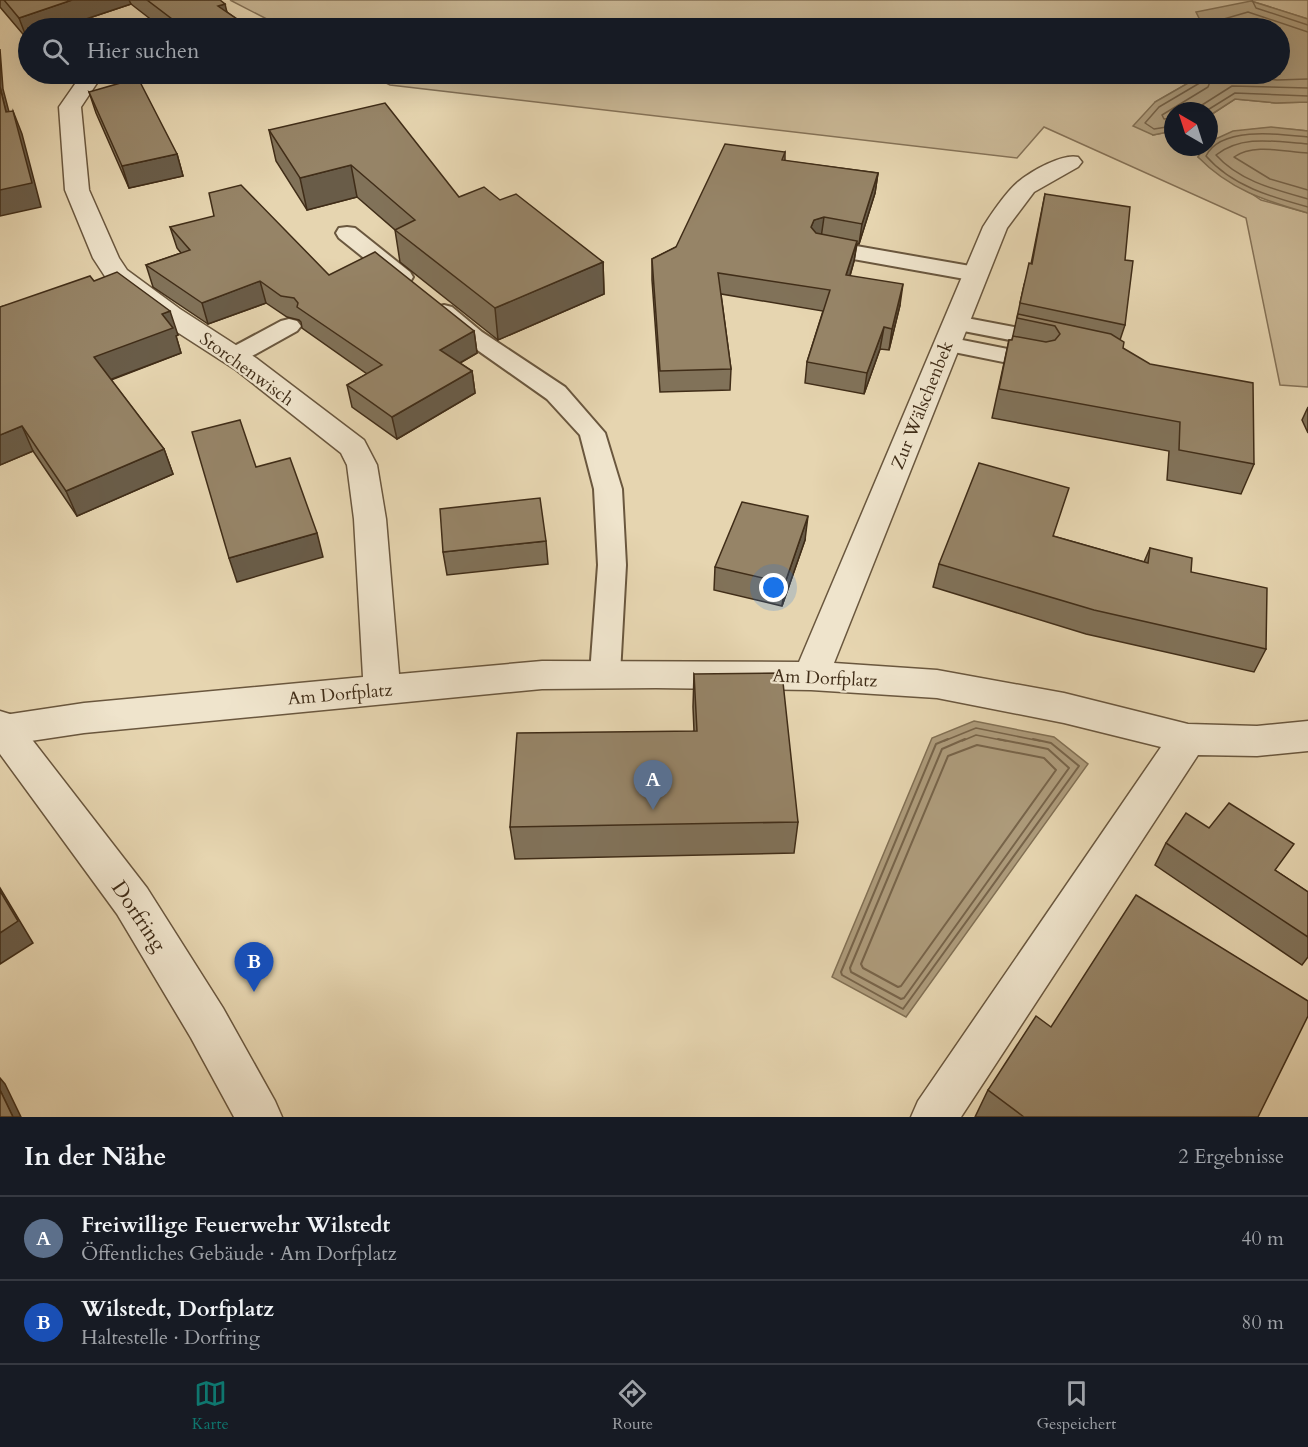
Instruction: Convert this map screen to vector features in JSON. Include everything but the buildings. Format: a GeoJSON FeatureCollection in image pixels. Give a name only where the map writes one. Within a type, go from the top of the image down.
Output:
{"type":"FeatureCollection","features":[{"type":"Feature","properties":{"kind":"street","name":"Storchenwisch"},"geometry":{"type":"LineString","coordinates":[[85,84],[70,107],[77,190],[106,258],[117,275],[170,315],[234,356],[353,447],[362,465],[370,519],[382,690]]}},
{"type":"Feature","properties":{"kind":"street","name":"Zur Wälschenbek"},"geometry":{"type":"LineString","coordinates":[[811,676],[995,227],[1026,187],[1070,162]]}},
{"type":"Feature","properties":{"kind":"street","name":"Am Dorfplatz"},"geometry":{"type":"LineString","coordinates":[[2,728],[84,718],[542,675],[605,674],[811,676],[937,684],[1064,708],[1188,738],[1257,741],[1308,736]]}},
{"type":"Feature","properties":{"kind":"street","name":"Dorfring"},"geometry":{"type":"LineString","coordinates":[[2,728],[132,901],[207,1023],[259,1117]]}},
{"type":"Feature","properties":{"kind":"street"},"geometry":{"type":"LineString","coordinates":[[934,1117],[1188,738]]}},
{"type":"Feature","properties":{"kind":"lane"},"geometry":{"type":"LineString","coordinates":[[347,233],[474,337],[556,393],[592,433],[608,489],[610,522],[612,566],[605,674]]}},
{"type":"Feature","properties":{"kind":"lane"},"geometry":{"type":"LineString","coordinates":[[822,247],[976,274]]}},
{"type":"Feature","properties":{"kind":"lane"},"geometry":{"type":"LineString","coordinates":[[234,356],[289,326]]}},
{"type":"Feature","properties":{"kind":"lane"},"geometry":{"type":"LineString","coordinates":[[951,334],[1078,347]]}},
{"type":"Feature","properties":{"kind":"lane"},"geometry":{"type":"LineString","coordinates":[[951,334],[1038,362]]}},
{"type":"Feature","properties":{"kind":"shaded area"},"geometry":{"type":"Polygon","coordinates":[[[230,0],[1308,0],[1308,19],[1251,1],[1216,18],[265,18],[230,0]]]}},
{"type":"Feature","properties":{"kind":"shaded area"},"geometry":{"type":"Polygon","coordinates":[[[388,84],[1186,84],[1155,102],[1153,135],[1164,133],[1164,156],[1199,156],[1261,200],[1308,213],[1308,387],[1280,385],[1246,218],[1044,127],[1017,158],[388,84]]]}},
{"type":"Feature","properties":{"kind":"shaded area"},"geometry":{"type":"Polygon","coordinates":[[[1235,99],[1276,103],[1308,102],[1308,131],[1258,129],[1218,138],[1218,110],[1235,99]]]}},
{"type":"Feature","properties":{"kind":"water"},"geometry":{"type":"Polygon","coordinates":[[[1251,1],[1308,19],[1308,102],[1276,103],[1235,99],[1218,110],[1218,102],[1164,102],[1164,133],[1153,135],[1133,126],[1155,102],[1186,84],[1290,84],[1290,18],[1199,18],[1196,12],[1251,1]]]}},
{"type":"Feature","properties":{"kind":"water"},"geometry":{"type":"Polygon","coordinates":[[[1271,127],[1308,131],[1308,213],[1277,204],[1235,186],[1198,157],[1218,156],[1218,138],[1233,131],[1271,127]]]}},
{"type":"Feature","properties":{"kind":"water"},"geometry":{"type":"Polygon","coordinates":[[[974,721],[1054,737],[1088,764],[906,1017],[832,977],[932,738],[974,721]]]}},
{"type":"Feature","properties":{"kind":"place","name":"Freiwillige Feuerwehr Wilstedt"},"geometry":{"type":"Point","coordinates":[653,810]}},
{"type":"Feature","properties":{"kind":"place","name":"Wilstedt, Dorfplatz"},"geometry":{"type":"Point","coordinates":[254,992]}}]}
